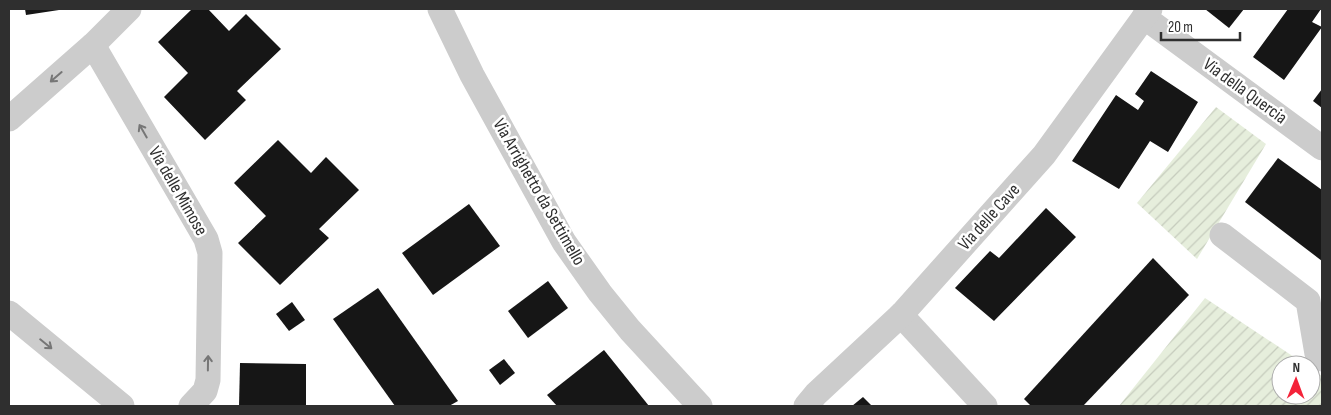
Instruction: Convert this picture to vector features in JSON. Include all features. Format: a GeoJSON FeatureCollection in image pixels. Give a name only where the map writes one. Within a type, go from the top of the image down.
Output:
{"type":"FeatureCollection","features":[{"type":"Feature","properties":{"kind":"street"},"geometry":{"type":"LineString","coordinates":[[9,119],[93,45],[129,9]]}},
{"type":"Feature","properties":{"kind":"street","name":"Via Arrighetto da Settimello"},"geometry":{"type":"LineString","coordinates":[[440,9],[472,75],[564,242],[600,293],[630,330],[700,406]]}},
{"type":"Feature","properties":{"kind":"street","name":"Via della Quercia"},"geometry":{"type":"LineString","coordinates":[[1147,13],[1322,148]]}},
{"type":"Feature","properties":{"kind":"street","name":"Via delle Cave"},"geometry":{"type":"LineString","coordinates":[[806,406],[816,394],[901,315],[1044,155],[1147,13]]}},
{"type":"Feature","properties":{"kind":"street","name":"Via delle Mimose"},"geometry":{"type":"LineString","coordinates":[[93,45],[206,240],[210,253],[208,380],[204,391],[191,406]]}},
{"type":"Feature","properties":{"kind":"street"},"geometry":{"type":"LineString","coordinates":[[1222,235],[1308,300],[1317,354],[1322,359]]}},
{"type":"Feature","properties":{"kind":"street"},"geometry":{"type":"LineString","coordinates":[[9,313],[122,406]]}},
{"type":"Feature","properties":{"kind":"street"},"geometry":{"type":"LineString","coordinates":[[901,315],[985,406]]}},
{"type":"Feature","properties":{"kind":"green space"},"geometry":{"type":"Polygon","coordinates":[[[1216,107],[1266,144],[1197,259],[1137,203],[1216,107]]]}},
{"type":"Feature","properties":{"kind":"green space"},"geometry":{"type":"Polygon","coordinates":[[[1205,298],[1291,355],[1271,355],[1271,405],[1321,405],[1322,376],[1322,406],[1119,406],[1205,298]]]}},
{"type":"Feature","properties":{"kind":"building"},"geometry":{"type":"Polygon","coordinates":[[[25,9],[59,9],[59,10],[26,15],[25,9]]]}},
{"type":"Feature","properties":{"kind":"building"},"geometry":{"type":"Polygon","coordinates":[[[192,9],[208,9],[229,31],[246,14],[281,49],[237,91],[246,100],[205,140],[164,97],[188,73],[158,42],[192,9]]]}},
{"type":"Feature","properties":{"kind":"building"},"geometry":{"type":"Polygon","coordinates":[[[1205,9],[1244,9],[1229,28],[1205,9]]]}},
{"type":"Feature","properties":{"kind":"building"},"geometry":{"type":"Polygon","coordinates":[[[1288,9],[1321,9],[1312,22],[1322,27],[1284,80],[1253,57],[1288,9]]]}},
{"type":"Feature","properties":{"kind":"building"},"geometry":{"type":"Polygon","coordinates":[[[1151,71],[1198,102],[1168,152],[1150,141],[1119,189],[1072,161],[1116,95],[1138,110],[1144,101],[1135,94],[1151,71]]]}},
{"type":"Feature","properties":{"kind":"building"},"geometry":{"type":"Polygon","coordinates":[[[1322,89],[1322,108],[1313,101],[1322,89]]]}},
{"type":"Feature","properties":{"kind":"building"},"geometry":{"type":"Polygon","coordinates":[[[278,140],[311,173],[326,157],[359,190],[319,229],[329,238],[280,285],[238,243],[266,216],[234,183],[278,140]]]}},
{"type":"Feature","properties":{"kind":"building"},"geometry":{"type":"Polygon","coordinates":[[[1278,158],[1322,190],[1322,261],[1245,202],[1278,158]]]}},
{"type":"Feature","properties":{"kind":"building"},"geometry":{"type":"Polygon","coordinates":[[[469,204],[500,246],[433,295],[402,253],[469,204]]]}},
{"type":"Feature","properties":{"kind":"building"},"geometry":{"type":"Polygon","coordinates":[[[1046,208],[1076,237],[994,321],[955,288],[990,251],[999,258],[1046,208]]]}},
{"type":"Feature","properties":{"kind":"building"},"geometry":{"type":"Polygon","coordinates":[[[1153,258],[1189,295],[1083,406],[1031,406],[1024,399],[1153,258]]]}},
{"type":"Feature","properties":{"kind":"building"},"geometry":{"type":"Polygon","coordinates":[[[548,281],[568,308],[528,338],[508,311],[548,281]]]}},
{"type":"Feature","properties":{"kind":"building"},"geometry":{"type":"Polygon","coordinates":[[[378,288],[458,401],[449,406],[395,406],[333,319],[378,288]]]}},
{"type":"Feature","properties":{"kind":"building"},"geometry":{"type":"Polygon","coordinates":[[[292,302],[305,320],[289,331],[276,314],[292,302]]]}},
{"type":"Feature","properties":{"kind":"building"},"geometry":{"type":"Polygon","coordinates":[[[604,350],[649,406],[557,406],[547,395],[604,350]]]}},
{"type":"Feature","properties":{"kind":"building"},"geometry":{"type":"Polygon","coordinates":[[[504,359],[515,373],[500,385],[489,370],[504,359]]]}},
{"type":"Feature","properties":{"kind":"building"},"geometry":{"type":"Polygon","coordinates":[[[240,363],[306,364],[306,406],[239,406],[240,363]]]}},
{"type":"Feature","properties":{"kind":"building"},"geometry":{"type":"Polygon","coordinates":[[[863,397],[872,406],[852,406],[863,397]]]}}]}
